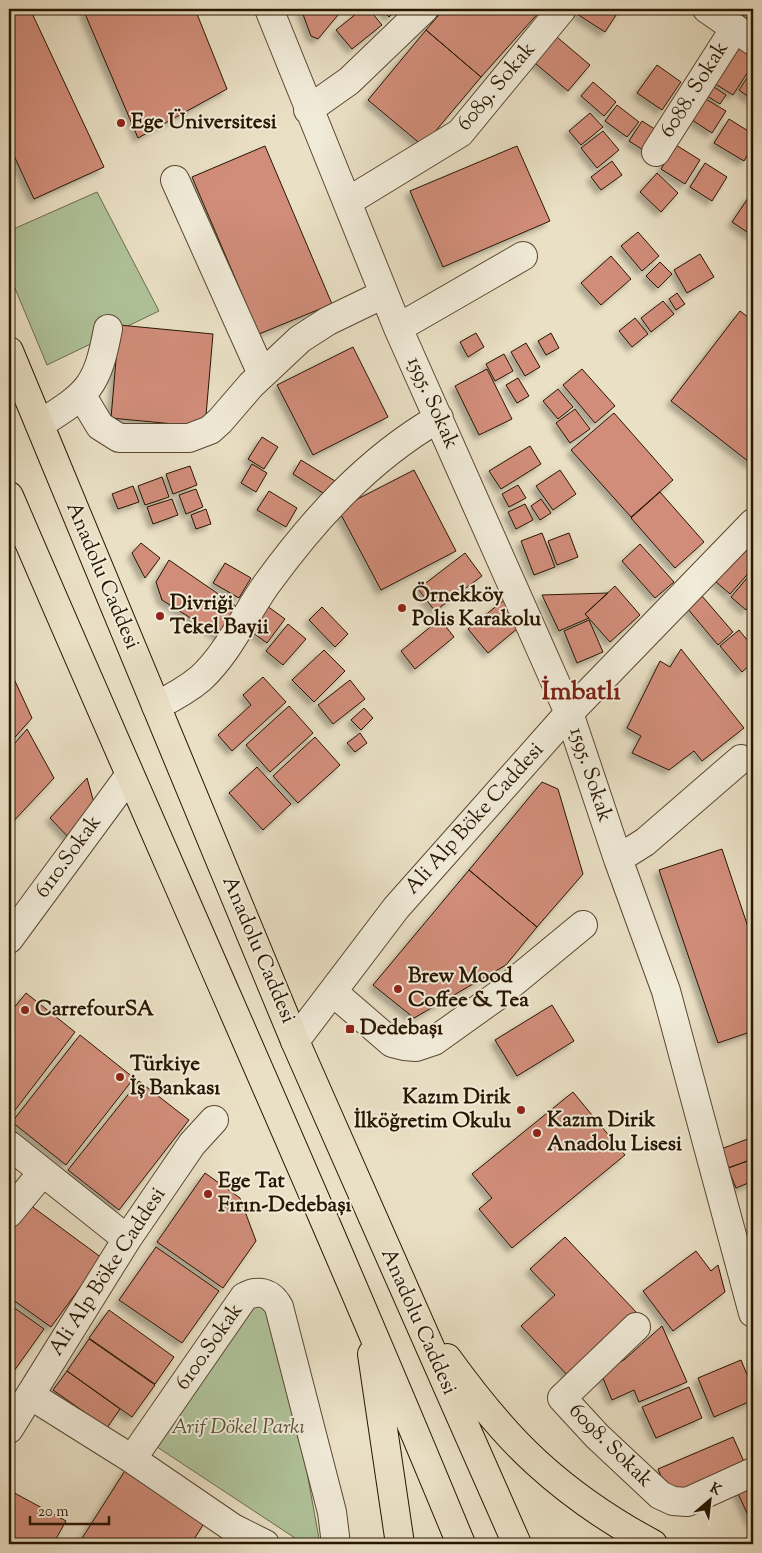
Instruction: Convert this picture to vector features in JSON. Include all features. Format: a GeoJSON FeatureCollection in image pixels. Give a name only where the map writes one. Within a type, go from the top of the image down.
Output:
{"type":"FeatureCollection","features":[{"type":"Feature","properties":{"kind":"highway","name":"Anadolu Caddesi"},"geometry":{"type":"LineString","coordinates":[[9,350],[296,1041],[517,1544]]}},
{"type":"Feature","properties":{"kind":"highway","name":"Anadolu Caddesi"},"geometry":{"type":"LineString","coordinates":[[9,496],[129,776],[366,1313],[461,1544]]}},
{"type":"Feature","properties":{"kind":"highway"},"geometry":{"type":"LineString","coordinates":[[411,1306],[472,1392],[537,1463],[614,1522],[653,1544]]}},
{"type":"Feature","properties":{"kind":"highway"},"geometry":{"type":"LineString","coordinates":[[366,1313],[400,1544]]}},
{"type":"Feature","properties":{"kind":"street","name":"1595. Sokak"},"geometry":{"type":"LineString","coordinates":[[269,9],[308,110],[398,328],[569,713],[618,859],[666,991],[746,1260],[753,1313]]}},
{"type":"Feature","properties":{"kind":"street"},"geometry":{"type":"LineString","coordinates":[[308,110],[349,81],[424,9]]}},
{"type":"Feature","properties":{"kind":"street","name":"6089. Sokak"},"geometry":{"type":"LineString","coordinates":[[347,202],[460,133],[562,9]]}},
{"type":"Feature","properties":{"kind":"street","name":"6088. Sokak"},"geometry":{"type":"LineString","coordinates":[[656,152],[744,34],[707,9]]}},
{"type":"Feature","properties":{"kind":"street"},"geometry":{"type":"LineString","coordinates":[[175,180],[262,374]]}},
{"type":"Feature","properties":{"kind":"street"},"geometry":{"type":"LineString","coordinates":[[398,328],[523,256]]}},
{"type":"Feature","properties":{"kind":"street"},"geometry":{"type":"LineString","coordinates":[[82,396],[100,426],[119,438],[130,440],[189,438],[210,430],[288,349],[314,330],[384,294]]}},
{"type":"Feature","properties":{"kind":"street"},"geometry":{"type":"LineString","coordinates":[[40,424],[82,396],[97,375],[108,329]]}},
{"type":"Feature","properties":{"kind":"street"},"geometry":{"type":"LineString","coordinates":[[156,706],[184,691],[213,665],[267,584],[348,488],[386,452],[439,418]]}},
{"type":"Feature","properties":{"kind":"street","name":"Ali Alp Böke Caddesi"},"geometry":{"type":"LineString","coordinates":[[296,1041],[396,908],[569,713],[748,537]]}},
{"type":"Feature","properties":{"kind":"street"},"geometry":{"type":"LineString","coordinates":[[618,859],[645,842],[741,759]]}},
{"type":"Feature","properties":{"kind":"street","name":"6110.Sokak"},"geometry":{"type":"LineString","coordinates":[[10,934],[129,776]]}},
{"type":"Feature","properties":{"kind":"street"},"geometry":{"type":"LineString","coordinates":[[333,992],[392,1043],[404,1046],[425,1045],[442,1036],[497,996],[583,926]]}},
{"type":"Feature","properties":{"kind":"street","name":"Ali Alp Böke Caddesi"},"geometry":{"type":"LineString","coordinates":[[9,1429],[127,1239],[192,1144],[214,1120]]}},
{"type":"Feature","properties":{"kind":"street"},"geometry":{"type":"LineString","coordinates":[[9,1145],[127,1239]]}},
{"type":"Feature","properties":{"kind":"street"},"geometry":{"type":"LineString","coordinates":[[9,1213],[42,1173]]}},
{"type":"Feature","properties":{"kind":"street","name":"6100.Sokak"},"geometry":{"type":"LineString","coordinates":[[132,1459],[244,1297],[259,1292],[268,1294],[275,1299],[279,1307],[332,1512],[336,1544]]}},
{"type":"Feature","properties":{"kind":"street","name":"6098. Sokak"},"geometry":{"type":"LineString","coordinates":[[636,1327],[562,1398],[597,1436],[660,1495],[673,1501],[687,1502],[753,1472]]}},
{"type":"Feature","properties":{"kind":"street"},"geometry":{"type":"LineString","coordinates":[[30,1395],[132,1459],[233,1528],[265,1544]]}},
{"type":"Feature","properties":{"kind":"green space"},"geometry":{"type":"Polygon","coordinates":[[[97,192],[159,311],[47,365],[9,274],[9,231],[97,192]]]}},
{"type":"Feature","properties":{"kind":"green space","name":"Arif Dökel Parkı"},"geometry":{"type":"Polygon","coordinates":[[[254,1299],[275,1323],[298,1423],[320,1544],[304,1544],[154,1445],[254,1299]]]}},
{"type":"Feature","properties":{"kind":"building"},"geometry":{"type":"Polygon","coordinates":[[[9,9],[30,9],[104,167],[34,199],[9,145],[9,9]]]}},
{"type":"Feature","properties":{"kind":"building"},"geometry":{"type":"Polygon","coordinates":[[[83,9],[195,9],[227,89],[138,138],[83,9]]]}},
{"type":"Feature","properties":{"kind":"building"},"geometry":{"type":"Polygon","coordinates":[[[301,9],[343,9],[318,39],[311,36],[301,9]]]}},
{"type":"Feature","properties":{"kind":"building"},"geometry":{"type":"Polygon","coordinates":[[[362,9],[369,9],[382,25],[352,49],[336,30],[362,9]]]}},
{"type":"Feature","properties":{"kind":"building"},"geometry":{"type":"Polygon","coordinates":[[[381,9],[397,9],[389,17],[381,9]]]}},
{"type":"Feature","properties":{"kind":"building"},"geometry":{"type":"Polygon","coordinates":[[[444,9],[542,9],[481,77],[426,30],[444,9]]]}},
{"type":"Feature","properties":{"kind":"building"},"geometry":{"type":"Polygon","coordinates":[[[580,9],[620,9],[605,32],[577,14],[580,9]]]}},
{"type":"Feature","properties":{"kind":"building"},"geometry":{"type":"Polygon","coordinates":[[[730,9],[753,9],[753,19],[750,24],[730,9]]]}},
{"type":"Feature","properties":{"kind":"building"},"geometry":{"type":"Polygon","coordinates":[[[426,30],[481,77],[423,146],[368,100],[426,30]]]}},
{"type":"Feature","properties":{"kind":"building"},"geometry":{"type":"Polygon","coordinates":[[[551,32],[590,65],[568,91],[529,58],[551,32]]]}},
{"type":"Feature","properties":{"kind":"building"},"geometry":{"type":"Polygon","coordinates":[[[732,44],[753,58],[753,64],[733,95],[709,80],[732,44]]]}},
{"type":"Feature","properties":{"kind":"building"},"geometry":{"type":"Polygon","coordinates":[[[657,65],[681,82],[662,110],[637,93],[657,65]]]}},
{"type":"Feature","properties":{"kind":"building"},"geometry":{"type":"Polygon","coordinates":[[[753,69],[753,100],[739,90],[753,69]]]}},
{"type":"Feature","properties":{"kind":"building"},"geometry":{"type":"Polygon","coordinates":[[[593,82],[616,102],[604,116],[581,96],[593,82]]]}},
{"type":"Feature","properties":{"kind":"building"},"geometry":{"type":"Polygon","coordinates":[[[708,83],[726,95],[720,104],[702,93],[708,83]]]}},
{"type":"Feature","properties":{"kind":"building"},"geometry":{"type":"Polygon","coordinates":[[[699,95],[726,111],[712,133],[686,116],[699,95]]]}},
{"type":"Feature","properties":{"kind":"building"},"geometry":{"type":"Polygon","coordinates":[[[617,105],[639,122],[627,137],[605,121],[617,105]]]}},
{"type":"Feature","properties":{"kind":"building"},"geometry":{"type":"Polygon","coordinates":[[[590,113],[603,127],[581,145],[569,131],[590,113]]]}},
{"type":"Feature","properties":{"kind":"building"},"geometry":{"type":"Polygon","coordinates":[[[729,119],[753,134],[753,146],[744,161],[714,143],[729,119]]]}},
{"type":"Feature","properties":{"kind":"building"},"geometry":{"type":"Polygon","coordinates":[[[642,121],[661,133],[648,153],[629,141],[642,121]]]}},
{"type":"Feature","properties":{"kind":"building"},"geometry":{"type":"Polygon","coordinates":[[[603,131],[619,150],[597,168],[581,148],[603,131]]]}},
{"type":"Feature","properties":{"kind":"building"},"geometry":{"type":"Polygon","coordinates":[[[676,145],[700,160],[685,184],[661,169],[676,145]]]}},
{"type":"Feature","properties":{"kind":"building"},"geometry":{"type":"Polygon","coordinates":[[[265,146],[332,304],[259,334],[192,177],[265,146]]]}},
{"type":"Feature","properties":{"kind":"building"},"geometry":{"type":"Polygon","coordinates":[[[517,146],[550,221],[443,267],[410,191],[517,146]]]}},
{"type":"Feature","properties":{"kind":"building"},"geometry":{"type":"Polygon","coordinates":[[[612,161],[622,175],[601,190],[591,177],[612,161]]]}},
{"type":"Feature","properties":{"kind":"building"},"geometry":{"type":"Polygon","coordinates":[[[705,163],[727,177],[712,201],[690,187],[705,163]]]}},
{"type":"Feature","properties":{"kind":"building"},"geometry":{"type":"Polygon","coordinates":[[[657,173],[678,193],[661,212],[640,192],[657,173]]]}},
{"type":"Feature","properties":{"kind":"building"},"geometry":{"type":"Polygon","coordinates":[[[750,195],[753,198],[753,236],[732,222],[750,195]]]}},
{"type":"Feature","properties":{"kind":"building"},"geometry":{"type":"Polygon","coordinates":[[[638,232],[659,256],[642,271],[621,246],[638,232]]]}},
{"type":"Feature","properties":{"kind":"building"},"geometry":{"type":"Polygon","coordinates":[[[700,254],[714,277],[687,293],[674,270],[700,254]]]}},
{"type":"Feature","properties":{"kind":"building"},"geometry":{"type":"Polygon","coordinates":[[[611,256],[631,279],[601,305],[581,283],[611,256]]]}},
{"type":"Feature","properties":{"kind":"building"},"geometry":{"type":"Polygon","coordinates":[[[660,262],[672,274],[658,288],[646,276],[660,262]]]}},
{"type":"Feature","properties":{"kind":"building"},"geometry":{"type":"Polygon","coordinates":[[[677,293],[685,304],[676,310],[669,299],[677,293]]]}},
{"type":"Feature","properties":{"kind":"building"},"geometry":{"type":"Polygon","coordinates":[[[663,301],[674,314],[651,332],[641,318],[663,301]]]}},
{"type":"Feature","properties":{"kind":"building"},"geometry":{"type":"Polygon","coordinates":[[[740,311],[753,321],[753,465],[671,401],[740,311]]]}},
{"type":"Feature","properties":{"kind":"building"},"geometry":{"type":"Polygon","coordinates":[[[635,318],[648,334],[632,347],[619,331],[635,318]]]}},
{"type":"Feature","properties":{"kind":"building"},"geometry":{"type":"Polygon","coordinates":[[[119,325],[213,334],[205,427],[111,418],[119,325]]]}},
{"type":"Feature","properties":{"kind":"building"},"geometry":{"type":"Polygon","coordinates":[[[476,333],[484,347],[468,357],[460,342],[476,333]]]}},
{"type":"Feature","properties":{"kind":"building"},"geometry":{"type":"Polygon","coordinates":[[[551,333],[559,348],[546,355],[538,341],[551,333]]]}},
{"type":"Feature","properties":{"kind":"building"},"geometry":{"type":"Polygon","coordinates":[[[526,343],[540,367],[525,376],[511,352],[526,343]]]}},
{"type":"Feature","properties":{"kind":"building"},"geometry":{"type":"Polygon","coordinates":[[[353,347],[388,417],[313,455],[277,385],[353,347]]]}},
{"type":"Feature","properties":{"kind":"building"},"geometry":{"type":"Polygon","coordinates":[[[504,354],[513,371],[495,381],[486,364],[504,354]]]}},
{"type":"Feature","properties":{"kind":"building"},"geometry":{"type":"Polygon","coordinates":[[[487,369],[512,419],[479,435],[455,386],[487,369]]]}},
{"type":"Feature","properties":{"kind":"building"},"geometry":{"type":"Polygon","coordinates":[[[582,369],[615,406],[595,423],[563,385],[582,369]]]}},
{"type":"Feature","properties":{"kind":"building"},"geometry":{"type":"Polygon","coordinates":[[[518,378],[529,396],[517,403],[506,385],[518,378]]]}},
{"type":"Feature","properties":{"kind":"building"},"geometry":{"type":"Polygon","coordinates":[[[558,389],[573,407],[558,419],[543,401],[558,389]]]}},
{"type":"Feature","properties":{"kind":"building"},"geometry":{"type":"Polygon","coordinates":[[[575,409],[590,429],[570,443],[556,423],[575,409]]]}},
{"type":"Feature","properties":{"kind":"building"},"geometry":{"type":"Polygon","coordinates":[[[614,413],[673,480],[631,517],[571,450],[614,413]]]}},
{"type":"Feature","properties":{"kind":"building"},"geometry":{"type":"Polygon","coordinates":[[[262,437],[278,447],[264,469],[248,459],[262,437]]]}},
{"type":"Feature","properties":{"kind":"building"},"geometry":{"type":"Polygon","coordinates":[[[530,446],[541,464],[501,489],[489,471],[530,446]]]}},
{"type":"Feature","properties":{"kind":"building"},"geometry":{"type":"Polygon","coordinates":[[[301,460],[335,481],[326,495],[293,474],[301,460]]]}},
{"type":"Feature","properties":{"kind":"building"},"geometry":{"type":"Polygon","coordinates":[[[252,464],[267,473],[256,492],[241,483],[252,464]]]}},
{"type":"Feature","properties":{"kind":"building"},"geometry":{"type":"Polygon","coordinates":[[[190,466],[197,485],[173,494],[166,474],[190,466]]]}},
{"type":"Feature","properties":{"kind":"building"},"geometry":{"type":"Polygon","coordinates":[[[414,470],[456,551],[381,590],[338,509],[414,470]]]}},
{"type":"Feature","properties":{"kind":"building"},"geometry":{"type":"Polygon","coordinates":[[[560,470],[576,494],[553,510],[536,486],[560,470]]]}},
{"type":"Feature","properties":{"kind":"building"},"geometry":{"type":"Polygon","coordinates":[[[162,477],[169,497],[145,505],[138,486],[162,477]]]}},
{"type":"Feature","properties":{"kind":"building"},"geometry":{"type":"Polygon","coordinates":[[[518,485],[526,498],[509,507],[502,494],[518,485]]]}},
{"type":"Feature","properties":{"kind":"building"},"geometry":{"type":"Polygon","coordinates":[[[133,486],[139,502],[118,509],[112,494],[133,486]]]}},
{"type":"Feature","properties":{"kind":"building"},"geometry":{"type":"Polygon","coordinates":[[[196,489],[203,507],[186,514],[179,495],[196,489]]]}},
{"type":"Feature","properties":{"kind":"building"},"geometry":{"type":"Polygon","coordinates":[[[269,491],[297,508],[286,527],[257,510],[269,491]]]}},
{"type":"Feature","properties":{"kind":"building"},"geometry":{"type":"Polygon","coordinates":[[[660,492],[704,542],[675,568],[631,518],[660,492]]]}},
{"type":"Feature","properties":{"kind":"building"},"geometry":{"type":"Polygon","coordinates":[[[172,499],[178,515],[153,524],[147,507],[172,499]]]}},
{"type":"Feature","properties":{"kind":"building"},"geometry":{"type":"Polygon","coordinates":[[[541,499],[551,513],[540,520],[531,506],[541,499]]]}},
{"type":"Feature","properties":{"kind":"building"},"geometry":{"type":"Polygon","coordinates":[[[525,504],[533,520],[516,529],[508,512],[525,504]]]}},
{"type":"Feature","properties":{"kind":"building"},"geometry":{"type":"Polygon","coordinates":[[[206,509],[211,524],[196,529],[191,515],[206,509]]]}},
{"type":"Feature","properties":{"kind":"building"},"geometry":{"type":"Polygon","coordinates":[[[542,533],[555,567],[534,575],[521,541],[542,533]]]}},
{"type":"Feature","properties":{"kind":"building"},"geometry":{"type":"Polygon","coordinates":[[[569,533],[578,557],[557,565],[548,541],[569,533]]]}},
{"type":"Feature","properties":{"kind":"building"},"geometry":{"type":"Polygon","coordinates":[[[141,543],[160,558],[145,578],[132,553],[141,543]]]}},
{"type":"Feature","properties":{"kind":"building"},"geometry":{"type":"Polygon","coordinates":[[[640,544],[674,582],[655,598],[622,561],[640,544]]]}},
{"type":"Feature","properties":{"kind":"building"},"geometry":{"type":"Polygon","coordinates":[[[746,547],[753,553],[753,568],[730,594],[715,581],[746,547]]]}},
{"type":"Feature","properties":{"kind":"building"},"geometry":{"type":"Polygon","coordinates":[[[465,553],[482,576],[435,611],[418,589],[465,553]]]}},
{"type":"Feature","properties":{"kind":"building"},"geometry":{"type":"Polygon","coordinates":[[[169,560],[243,611],[224,639],[162,600],[156,582],[169,560]]]}},
{"type":"Feature","properties":{"kind":"building"},"geometry":{"type":"Polygon","coordinates":[[[225,563],[251,578],[239,598],[213,583],[225,563]]]}},
{"type":"Feature","properties":{"kind":"building"},"geometry":{"type":"Polygon","coordinates":[[[753,571],[753,601],[746,610],[731,597],[753,571]]]}},
{"type":"Feature","properties":{"kind":"building"},"geometry":{"type":"Polygon","coordinates":[[[615,586],[640,615],[610,642],[585,614],[615,586]]]}},
{"type":"Feature","properties":{"kind":"building"},"geometry":{"type":"Polygon","coordinates":[[[608,593],[585,614],[589,618],[559,631],[542,595],[608,593]]]}},
{"type":"Feature","properties":{"kind":"building"},"geometry":{"type":"Polygon","coordinates":[[[702,596],[733,632],[718,645],[687,608],[702,596]]]}},
{"type":"Feature","properties":{"kind":"building"},"geometry":{"type":"Polygon","coordinates":[[[504,600],[524,623],[488,653],[468,629],[504,600]]]}},
{"type":"Feature","properties":{"kind":"building"},"geometry":{"type":"Polygon","coordinates":[[[263,603],[285,619],[267,643],[245,627],[263,603]]]}},
{"type":"Feature","properties":{"kind":"building"},"geometry":{"type":"Polygon","coordinates":[[[322,607],[348,634],[335,647],[309,620],[322,607]]]}},
{"type":"Feature","properties":{"kind":"building"},"geometry":{"type":"Polygon","coordinates":[[[440,619],[454,637],[415,669],[401,651],[440,619]]]}},
{"type":"Feature","properties":{"kind":"building"},"geometry":{"type":"Polygon","coordinates":[[[589,620],[603,652],[577,663],[564,631],[589,620]]]}},
{"type":"Feature","properties":{"kind":"building"},"geometry":{"type":"Polygon","coordinates":[[[288,624],[306,639],[283,665],[266,651],[288,624]]]}},
{"type":"Feature","properties":{"kind":"building"},"geometry":{"type":"Polygon","coordinates":[[[739,630],[753,647],[753,662],[742,672],[720,646],[739,630]]]}},
{"type":"Feature","properties":{"kind":"building"},"geometry":{"type":"Polygon","coordinates":[[[681,649],[744,728],[702,761],[694,751],[669,770],[632,753],[641,736],[627,728],[660,661],[670,667],[681,649]]]}},
{"type":"Feature","properties":{"kind":"building"},"geometry":{"type":"Polygon","coordinates":[[[324,650],[345,671],[314,702],[292,680],[324,650]]]}},
{"type":"Feature","properties":{"kind":"building"},"geometry":{"type":"Polygon","coordinates":[[[9,668],[32,718],[9,744],[9,668]]]}},
{"type":"Feature","properties":{"kind":"building"},"geometry":{"type":"Polygon","coordinates":[[[263,677],[286,702],[232,751],[218,735],[251,705],[243,695],[263,677]]]}},
{"type":"Feature","properties":{"kind":"building"},"geometry":{"type":"Polygon","coordinates":[[[350,680],[365,699],[333,724],[318,705],[350,680]]]}},
{"type":"Feature","properties":{"kind":"building"},"geometry":{"type":"Polygon","coordinates":[[[289,706],[313,733],[270,772],[246,745],[289,706]]]}},
{"type":"Feature","properties":{"kind":"building"},"geometry":{"type":"Polygon","coordinates":[[[364,708],[373,718],[361,730],[351,720],[364,708]]]}},
{"type":"Feature","properties":{"kind":"building"},"geometry":{"type":"Polygon","coordinates":[[[27,729],[54,778],[9,826],[9,750],[27,729]]]}},
{"type":"Feature","properties":{"kind":"building"},"geometry":{"type":"Polygon","coordinates":[[[360,733],[367,743],[355,752],[347,743],[360,733]]]}},
{"type":"Feature","properties":{"kind":"building"},"geometry":{"type":"Polygon","coordinates":[[[315,737],[340,765],[298,803],[273,776],[315,737]]]}},
{"type":"Feature","properties":{"kind":"building"},"geometry":{"type":"Polygon","coordinates":[[[257,767],[291,804],[263,830],[229,793],[257,767]]]}},
{"type":"Feature","properties":{"kind":"building"},"geometry":{"type":"Polygon","coordinates":[[[87,778],[96,810],[71,840],[50,818],[87,778]]]}},
{"type":"Feature","properties":{"kind":"building"},"geometry":{"type":"Polygon","coordinates":[[[542,782],[558,789],[583,874],[537,927],[469,870],[542,782]]]}},
{"type":"Feature","properties":{"kind":"building"},"geometry":{"type":"Polygon","coordinates":[[[722,849],[753,942],[753,1031],[718,1043],[659,870],[722,849]]]}},
{"type":"Feature","properties":{"kind":"building"},"geometry":{"type":"Polygon","coordinates":[[[469,870],[537,927],[506,965],[414,1018],[373,985],[469,870]]]}},
{"type":"Feature","properties":{"kind":"building"},"geometry":{"type":"Polygon","coordinates":[[[26,993],[75,1032],[9,1118],[9,1014],[26,993]]]}},
{"type":"Feature","properties":{"kind":"building"},"geometry":{"type":"Polygon","coordinates":[[[552,1005],[574,1041],[517,1076],[495,1040],[552,1005]]]}},
{"type":"Feature","properties":{"kind":"building"},"geometry":{"type":"Polygon","coordinates":[[[80,1035],[134,1078],[66,1165],[12,1122],[80,1035]]]}},
{"type":"Feature","properties":{"kind":"building"},"geometry":{"type":"Polygon","coordinates":[[[139,1081],[189,1120],[119,1210],[68,1170],[139,1081]]]}},
{"type":"Feature","properties":{"kind":"building","name":"Kazım Dirik Anadolu Lisesi"},"geometry":{"type":"Polygon","coordinates":[[[573,1092],[625,1155],[512,1248],[479,1209],[492,1198],[472,1174],[573,1092]]]}},
{"type":"Feature","properties":{"kind":"building"},"geometry":{"type":"Polygon","coordinates":[[[753,1137],[753,1159],[728,1168],[721,1149],[753,1137]]]}},
{"type":"Feature","properties":{"kind":"building"},"geometry":{"type":"Polygon","coordinates":[[[753,1159],[753,1181],[736,1188],[728,1168],[753,1159]]]}},
{"type":"Feature","properties":{"kind":"building"},"geometry":{"type":"Polygon","coordinates":[[[205,1173],[240,1198],[256,1241],[223,1288],[157,1242],[205,1173]]]}},
{"type":"Feature","properties":{"kind":"building"},"geometry":{"type":"Polygon","coordinates":[[[26,1202],[102,1258],[51,1327],[9,1297],[9,1225],[26,1202]]]}},
{"type":"Feature","properties":{"kind":"building"},"geometry":{"type":"Polygon","coordinates":[[[565,1237],[638,1314],[570,1378],[521,1326],[555,1295],[530,1269],[565,1237]]]}},
{"type":"Feature","properties":{"kind":"building"},"geometry":{"type":"Polygon","coordinates":[[[156,1247],[219,1291],[182,1343],[119,1300],[156,1247]]]}},
{"type":"Feature","properties":{"kind":"building"},"geometry":{"type":"Polygon","coordinates":[[[696,1251],[711,1271],[718,1265],[725,1292],[673,1331],[643,1291],[696,1251]]]}},
{"type":"Feature","properties":{"kind":"building"},"geometry":{"type":"Polygon","coordinates":[[[9,1304],[44,1329],[9,1378],[9,1304]]]}},
{"type":"Feature","properties":{"kind":"building"},"geometry":{"type":"Polygon","coordinates":[[[109,1310],[174,1357],[155,1384],[89,1338],[109,1310]]]}},
{"type":"Feature","properties":{"kind":"building"},"geometry":{"type":"Polygon","coordinates":[[[662,1326],[687,1382],[639,1402],[634,1390],[612,1400],[600,1371],[624,1360],[662,1326]]]}},
{"type":"Feature","properties":{"kind":"building"},"geometry":{"type":"Polygon","coordinates":[[[89,1339],[155,1385],[132,1417],[67,1371],[89,1339]]]}},
{"type":"Feature","properties":{"kind":"building"},"geometry":{"type":"Polygon","coordinates":[[[741,1360],[753,1389],[753,1400],[714,1417],[698,1378],[741,1360]]]}},
{"type":"Feature","properties":{"kind":"building"},"geometry":{"type":"Polygon","coordinates":[[[67,1371],[120,1409],[107,1428],[53,1390],[67,1371]]]}},
{"type":"Feature","properties":{"kind":"building"},"geometry":{"type":"Polygon","coordinates":[[[689,1387],[702,1418],[656,1438],[642,1407],[689,1387]]]}},
{"type":"Feature","properties":{"kind":"building"},"geometry":{"type":"Polygon","coordinates":[[[733,1437],[745,1464],[669,1496],[658,1469],[733,1437]]]}},
{"type":"Feature","properties":{"kind":"building"},"geometry":{"type":"Polygon","coordinates":[[[128,1466],[208,1517],[191,1544],[79,1543],[128,1466]]]}},
{"type":"Feature","properties":{"kind":"building"},"geometry":{"type":"Polygon","coordinates":[[[753,1478],[753,1523],[752,1524],[735,1487],[753,1478]]]}},
{"type":"Feature","properties":{"kind":"building"},"geometry":{"type":"Polygon","coordinates":[[[9,1490],[66,1521],[53,1544],[9,1544],[9,1490]]]}},
{"type":"Feature","properties":{"kind":"place","name":"Ege Üniversitesi"},"geometry":{"type":"Point","coordinates":[121,123]}},
{"type":"Feature","properties":{"kind":"place","name":"Örnekköy Polis Karakolu"},"geometry":{"type":"Point","coordinates":[402,608]}},
{"type":"Feature","properties":{"kind":"place","name":"Divriği Tekel Bayii"},"geometry":{"type":"Point","coordinates":[160,616]}},
{"type":"Feature","properties":{"kind":"place","name":"Brew Mood Coffee & Tea"},"geometry":{"type":"Point","coordinates":[398,989]}},
{"type":"Feature","properties":{"kind":"place","name":"CarrefourSA"},"geometry":{"type":"Point","coordinates":[25,1010]}},
{"type":"Feature","properties":{"kind":"place","name":"Dedebaşı"},"geometry":{"type":"Point","coordinates":[350,1029]}},
{"type":"Feature","properties":{"kind":"place","name":"Türkiye İş Bankası"},"geometry":{"type":"Point","coordinates":[120,1077]}},
{"type":"Feature","properties":{"kind":"place","name":"Kazım Dirik İlköğretim Okulu"},"geometry":{"type":"Point","coordinates":[521,1110]}},
{"type":"Feature","properties":{"kind":"place","name":"Kazım Dirik Anadolu Lisesi"},"geometry":{"type":"Point","coordinates":[537,1133]}},
{"type":"Feature","properties":{"kind":"place","name":"Ege Tat Fırın-Dedebaşı"},"geometry":{"type":"Point","coordinates":[208,1194]}},
{"type":"Feature","properties":{"kind":"district","name":"İmbatlı"},"geometry":{"type":"Point","coordinates":[581,692]}}]}
